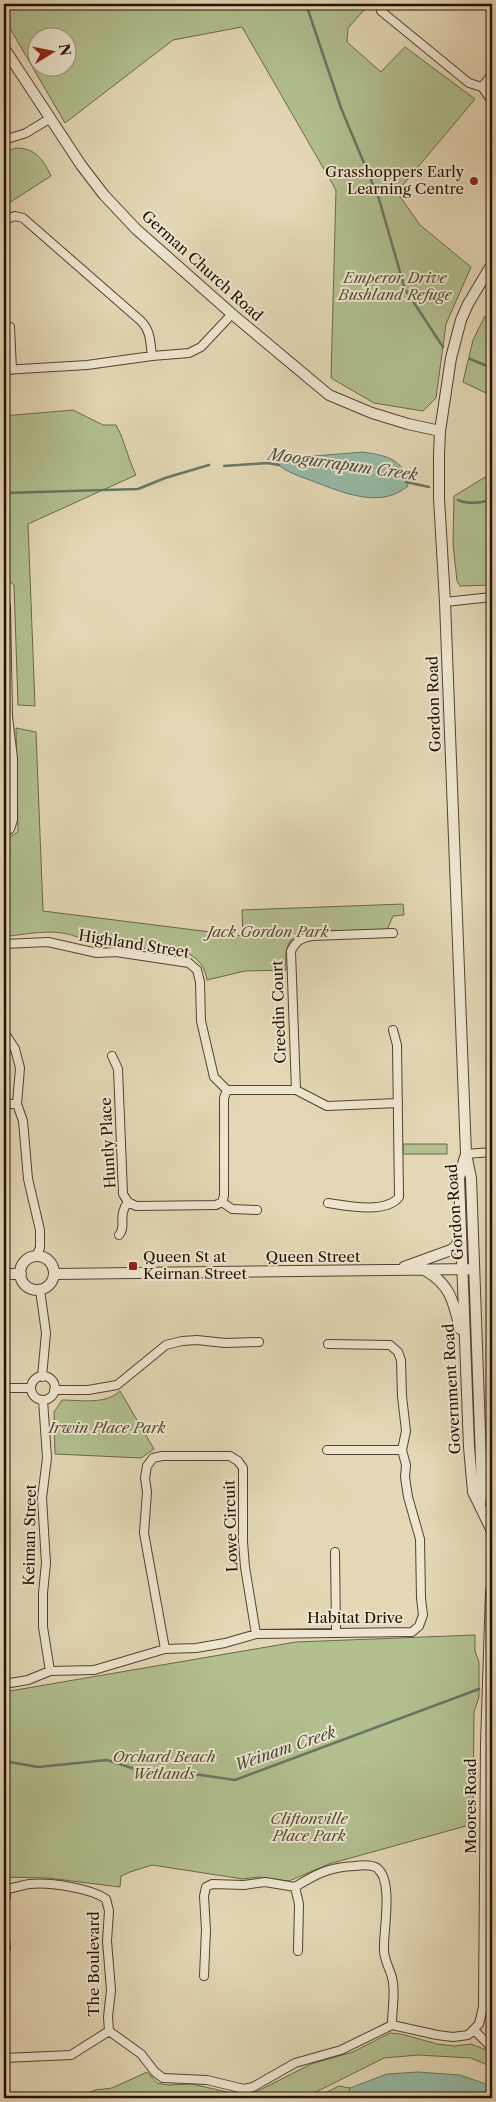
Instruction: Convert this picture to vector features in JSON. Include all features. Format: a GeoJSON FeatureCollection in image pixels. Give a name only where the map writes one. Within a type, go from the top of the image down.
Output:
{"type":"FeatureCollection","features":[{"type":"Feature","properties":{"kind":"street"},"geometry":{"type":"LineString","coordinates":[[378,4],[381,11],[469,83],[482,87],[492,101]]}},
{"type":"Feature","properties":{"kind":"street","name":"German Church Road"},"geometry":{"type":"LineString","coordinates":[[4,48],[49,119],[104,195],[136,228],[232,314],[329,395],[372,413],[440,431]]}},
{"type":"Feature","properties":{"kind":"street"},"geometry":{"type":"LineString","coordinates":[[482,87],[492,74]]}},
{"type":"Feature","properties":{"kind":"street"},"geometry":{"type":"LineString","coordinates":[[4,140],[26,133],[49,119]]}},
{"type":"Feature","properties":{"kind":"street"},"geometry":{"type":"LineString","coordinates":[[4,220],[15,216],[23,218],[141,321],[150,333],[152,356]]}},
{"type":"Feature","properties":{"kind":"street","name":"Gordon Road"},"geometry":{"type":"LineString","coordinates":[[474,1269],[471,1178],[466,1154],[445,602],[439,498],[440,431],[451,358],[461,320],[468,304],[492,264]]}},
{"type":"Feature","properties":{"kind":"street"},"geometry":{"type":"LineString","coordinates":[[10,328],[8,370],[87,365],[197,351],[232,314]]}},
{"type":"Feature","properties":{"kind":"street"},"geometry":{"type":"LineString","coordinates":[[4,596],[6,608],[8,717],[14,758],[13,820],[10,829],[4,833]]}},
{"type":"Feature","properties":{"kind":"street"},"geometry":{"type":"LineString","coordinates":[[445,602],[492,597]]}},
{"type":"Feature","properties":{"kind":"street","name":"Creedin Court"},"geometry":{"type":"LineString","coordinates":[[296,1090],[291,951],[295,944],[302,938],[312,936],[393,933]]}},
{"type":"Feature","properties":{"kind":"street","name":"Highland Street"},"geometry":{"type":"LineString","coordinates":[[4,944],[54,943],[97,953],[116,952],[189,963],[197,970],[200,982],[201,1021],[214,1078],[227,1090]]}},
{"type":"Feature","properties":{"kind":"street"},"geometry":{"type":"LineString","coordinates":[[328,1203],[346,1206],[385,1207],[395,1202],[399,1197],[398,1045],[393,1030]]}},
{"type":"Feature","properties":{"kind":"street"},"geometry":{"type":"LineString","coordinates":[[4,1032],[18,1056],[20,1068],[18,1104],[23,1121],[28,1179],[40,1230],[40,1248],[36,1256]]}},
{"type":"Feature","properties":{"kind":"street","name":"Huntly Place"},"geometry":{"type":"LineString","coordinates":[[112,1056],[118,1069],[123,1194],[128,1202],[136,1206],[216,1205],[222,1202]]}},
{"type":"Feature","properties":{"kind":"street"},"geometry":{"type":"LineString","coordinates":[[257,1210],[232,1210],[222,1202],[224,1196],[224,1098],[227,1090],[296,1090],[327,1106],[398,1103]]}},
{"type":"Feature","properties":{"kind":"street"},"geometry":{"type":"LineString","coordinates":[[4,1104],[18,1104]]}},
{"type":"Feature","properties":{"kind":"street"},"geometry":{"type":"LineString","coordinates":[[466,1154],[492,1152]]}},
{"type":"Feature","properties":{"kind":"street","name":"Gordon Road"},"geometry":{"type":"LineString","coordinates":[[462,1269],[459,1178],[466,1154]]}},
{"type":"Feature","properties":{"kind":"street"},"geometry":{"type":"LineString","coordinates":[[119,1235],[123,1229],[121,1217],[123,1208],[128,1202]]}},
{"type":"Feature","properties":{"kind":"street","name":"Queen Street"},"geometry":{"type":"LineString","coordinates":[[392,1271],[451,1250],[461,1238]]}},
{"type":"Feature","properties":{"kind":"street"},"geometry":{"type":"LineString","coordinates":[[36,1256],[47,1259],[54,1268],[51,1283],[40,1290],[24,1284],[21,1274],[23,1264],[36,1256]]}},
{"type":"Feature","properties":{"kind":"street","name":"Government Road"},"geometry":{"type":"LineString","coordinates":[[462,1269],[468,1432],[473,1492],[492,1530]]}},
{"type":"Feature","properties":{"kind":"street","name":"Queen Street"},"geometry":{"type":"LineString","coordinates":[[54,1274],[474,1269]]}},
{"type":"Feature","properties":{"kind":"street","name":"Government Road"},"geometry":{"type":"LineString","coordinates":[[474,1269],[482,1488],[480,1506]]}},
{"type":"Feature","properties":{"kind":"street"},"geometry":{"type":"LineString","coordinates":[[424,1270],[443,1282],[452,1302],[464,1344]]}},
{"type":"Feature","properties":{"kind":"street"},"geometry":{"type":"LineString","coordinates":[[4,1274],[21,1274]]}},
{"type":"Feature","properties":{"kind":"street"},"geometry":{"type":"LineString","coordinates":[[40,1290],[46,1332],[42,1377]]}},
{"type":"Feature","properties":{"kind":"street"},"geometry":{"type":"LineString","coordinates":[[54,1390],[88,1390],[117,1385],[166,1345],[182,1341],[197,1340],[226,1344],[259,1342]]}},
{"type":"Feature","properties":{"kind":"street","name":"Habitat Drive"},"geometry":{"type":"LineString","coordinates":[[4,1684],[28,1680],[50,1671],[94,1670],[165,1650],[196,1648],[225,1643],[256,1634],[412,1632],[419,1626],[423,1615],[420,1539],[408,1497],[405,1477],[406,1465],[402,1450],[406,1431],[402,1396],[401,1360],[398,1352],[390,1345],[328,1344]]}},
{"type":"Feature","properties":{"kind":"street"},"geometry":{"type":"LineString","coordinates":[[42,1377],[52,1381],[54,1390],[49,1398],[43,1400],[35,1397],[31,1388],[36,1379],[42,1377]]}},
{"type":"Feature","properties":{"kind":"street"},"geometry":{"type":"LineString","coordinates":[[4,1388],[31,1388]]}},
{"type":"Feature","properties":{"kind":"street","name":"Keiman Street"},"geometry":{"type":"LineString","coordinates":[[43,1400],[47,1458],[42,1498],[46,1563],[43,1593],[43,1627],[50,1671]]}},
{"type":"Feature","properties":{"kind":"street"},"geometry":{"type":"LineString","coordinates":[[327,1450],[402,1450]]}},
{"type":"Feature","properties":{"kind":"street","name":"Lowe Circuit"},"geometry":{"type":"LineString","coordinates":[[165,1650],[144,1533],[147,1466],[153,1458],[162,1456],[230,1456],[238,1461],[243,1468],[243,1542],[245,1567],[256,1634]]}},
{"type":"Feature","properties":{"kind":"street"},"geometry":{"type":"LineString","coordinates":[[335,1552],[336,1632]]}},
{"type":"Feature","properties":{"kind":"street","name":"Moores Road"},"geometry":{"type":"LineString","coordinates":[[474,2030],[479,2024],[483,2007],[485,1710],[492,1580]]}},
{"type":"Feature","properties":{"kind":"street"},"geometry":{"type":"LineString","coordinates":[[204,1976],[206,1930],[204,1896],[206,1887],[212,1884],[244,1885],[265,1882],[295,1887],[317,1873],[338,1867],[367,1865],[376,1867],[382,1873],[385,1885],[384,1948],[385,1959],[393,1983],[392,2025],[452,2038],[468,2035],[474,2030],[492,2048]]}},
{"type":"Feature","properties":{"kind":"street","name":"The Boulevard"},"geometry":{"type":"LineString","coordinates":[[5,1889],[31,1884],[54,1885],[87,1892],[106,1899],[109,1911],[107,1941],[111,1990],[108,2017],[109,2031],[139,2052],[155,2072],[163,2078],[207,2080],[244,2089],[253,2087],[295,2063],[341,2050],[392,2025]]}},
{"type":"Feature","properties":{"kind":"street"},"geometry":{"type":"LineString","coordinates":[[295,1887],[299,1904],[298,1951]]}},
{"type":"Feature","properties":{"kind":"street"},"geometry":{"type":"LineString","coordinates":[[4,1908],[5,1889]]}},
{"type":"Feature","properties":{"kind":"street"},"geometry":{"type":"LineString","coordinates":[[4,1930],[6,1948],[4,1955]]}},
{"type":"Feature","properties":{"kind":"street"},"geometry":{"type":"LineString","coordinates":[[4,2058],[71,2054],[109,2031]]}},
{"type":"Feature","properties":{"kind":"green space","name":"Emperor Drive Bushland Refuge"},"geometry":{"type":"Polygon","coordinates":[[[4,4],[362,4],[364,10],[348,28],[347,42],[381,72],[405,47],[475,99],[397,192],[420,225],[471,267],[446,324],[436,398],[423,411],[374,403],[331,378],[336,190],[242,27],[173,40],[65,123],[39,78],[78,78],[78,28],[28,28],[28,59],[4,18],[4,4]]]}},
{"type":"Feature","properties":{"kind":"green space"},"geometry":{"type":"Polygon","coordinates":[[[16,148],[28,150],[38,156],[45,164],[51,176],[4,206],[4,152],[16,148]]]}},
{"type":"Feature","properties":{"kind":"green space"},"geometry":{"type":"Polygon","coordinates":[[[485,316],[492,321],[492,396],[463,382],[473,340],[485,316]]]}},
{"type":"Feature","properties":{"kind":"green space"},"geometry":{"type":"Polygon","coordinates":[[[73,410],[103,425],[116,425],[136,475],[28,524],[35,706],[18,705],[14,585],[4,577],[4,416],[73,410]]]}},
{"type":"Feature","properties":{"kind":"green space"},"geometry":{"type":"Polygon","coordinates":[[[492,473],[492,585],[460,586],[457,581],[453,544],[454,496],[492,473]]]}},
{"type":"Feature","properties":{"kind":"green space","name":"Jack Gordon Park"},"geometry":{"type":"Polygon","coordinates":[[[16,728],[36,732],[43,911],[243,936],[242,910],[403,904],[404,915],[393,916],[387,930],[305,931],[293,938],[288,946],[286,951],[286,970],[245,971],[207,980],[201,965],[189,954],[86,941],[58,932],[4,935],[4,841],[18,832],[16,728]]]}},
{"type":"Feature","properties":{"kind":"green space"},"geometry":{"type":"Polygon","coordinates":[[[403,1144],[447,1144],[447,1154],[403,1154],[403,1144]]]}},
{"type":"Feature","properties":{"kind":"green space","name":"Irwin Place Park"},"geometry":{"type":"Polygon","coordinates":[[[120,1391],[154,1449],[141,1458],[55,1454],[54,1412],[62,1400],[100,1400],[120,1391]]]}},
{"type":"Feature","properties":{"kind":"green space","name":"Orchard Beach Wetlands"},"geometry":{"type":"Polygon","coordinates":[[[475,1635],[475,1651],[479,1662],[479,1697],[474,1712],[473,1824],[329,1864],[289,1881],[258,1877],[243,1879],[152,1865],[121,1876],[120,1887],[48,1878],[4,1877],[4,1692],[296,1642],[475,1635]]]}},
{"type":"Feature","properties":{"kind":"green space"},"geometry":{"type":"Polygon","coordinates":[[[390,2033],[401,2034],[437,2044],[455,2046],[471,2044],[492,2052],[492,2067],[471,2058],[418,2055],[384,2058],[304,2098],[76,2098],[95,2090],[112,2088],[147,2072],[157,2083],[168,2085],[192,2084],[240,2095],[256,2092],[311,2064],[353,2052],[390,2033]]]}},
{"type":"Feature","properties":{"kind":"green space"},"geometry":{"type":"Polygon","coordinates":[[[339,2086],[350,2088],[348,2098],[315,2098],[339,2086]]]}},
{"type":"Feature","properties":{"kind":"water"},"geometry":{"type":"Polygon","coordinates":[[[363,452],[393,460],[403,469],[408,486],[386,497],[362,497],[300,476],[276,463],[302,457],[363,452]]]}},
{"type":"Feature","properties":{"kind":"water"},"geometry":{"type":"Polygon","coordinates":[[[418,2072],[460,2075],[492,2086],[492,2098],[348,2098],[350,2088],[387,2074],[418,2072]]]}},
{"type":"Feature","properties":{"kind":"waterway"},"geometry":{"type":"LineString","coordinates":[[306,4],[341,108],[379,199],[405,289],[443,347]]}},
{"type":"Feature","properties":{"kind":"waterway","name":"Moogurrapum Creek"},"geometry":{"type":"LineString","coordinates":[[470,359],[492,368]]}},
{"type":"Feature","properties":{"kind":"waterway","name":"Moogurrapum Creek"},"geometry":{"type":"LineString","coordinates":[[224,466],[267,463],[279,465]]}},
{"type":"Feature","properties":{"kind":"waterway","name":"Moogurrapum Creek"},"geometry":{"type":"LineString","coordinates":[[4,493],[138,489],[165,478],[209,465]]}},
{"type":"Feature","properties":{"kind":"waterway","name":"Moogurrapum Creek"},"geometry":{"type":"LineString","coordinates":[[406,482],[429,487]]}},
{"type":"Feature","properties":{"kind":"waterway","name":"Moogurrapum Creek"},"geometry":{"type":"LineString","coordinates":[[458,500],[475,503],[492,498]]}},
{"type":"Feature","properties":{"kind":"waterway","name":"Weinam Creek"},"geometry":{"type":"LineString","coordinates":[[4,1761],[38,1767],[107,1760],[169,1780],[194,1774],[235,1780],[479,1689]]}},
{"type":"Feature","properties":{"kind":"place","name":"Grasshoppers Early Learning Centre"},"geometry":{"type":"Point","coordinates":[474,181]}},
{"type":"Feature","properties":{"kind":"place","name":"Queen St at Keirnan Street"},"geometry":{"type":"Point","coordinates":[133,1266]}},
{"type":"Feature","properties":{"kind":"park label","name":"Cliftonville Place Park"},"geometry":{"type":"Point","coordinates":[309,1828]}}]}
